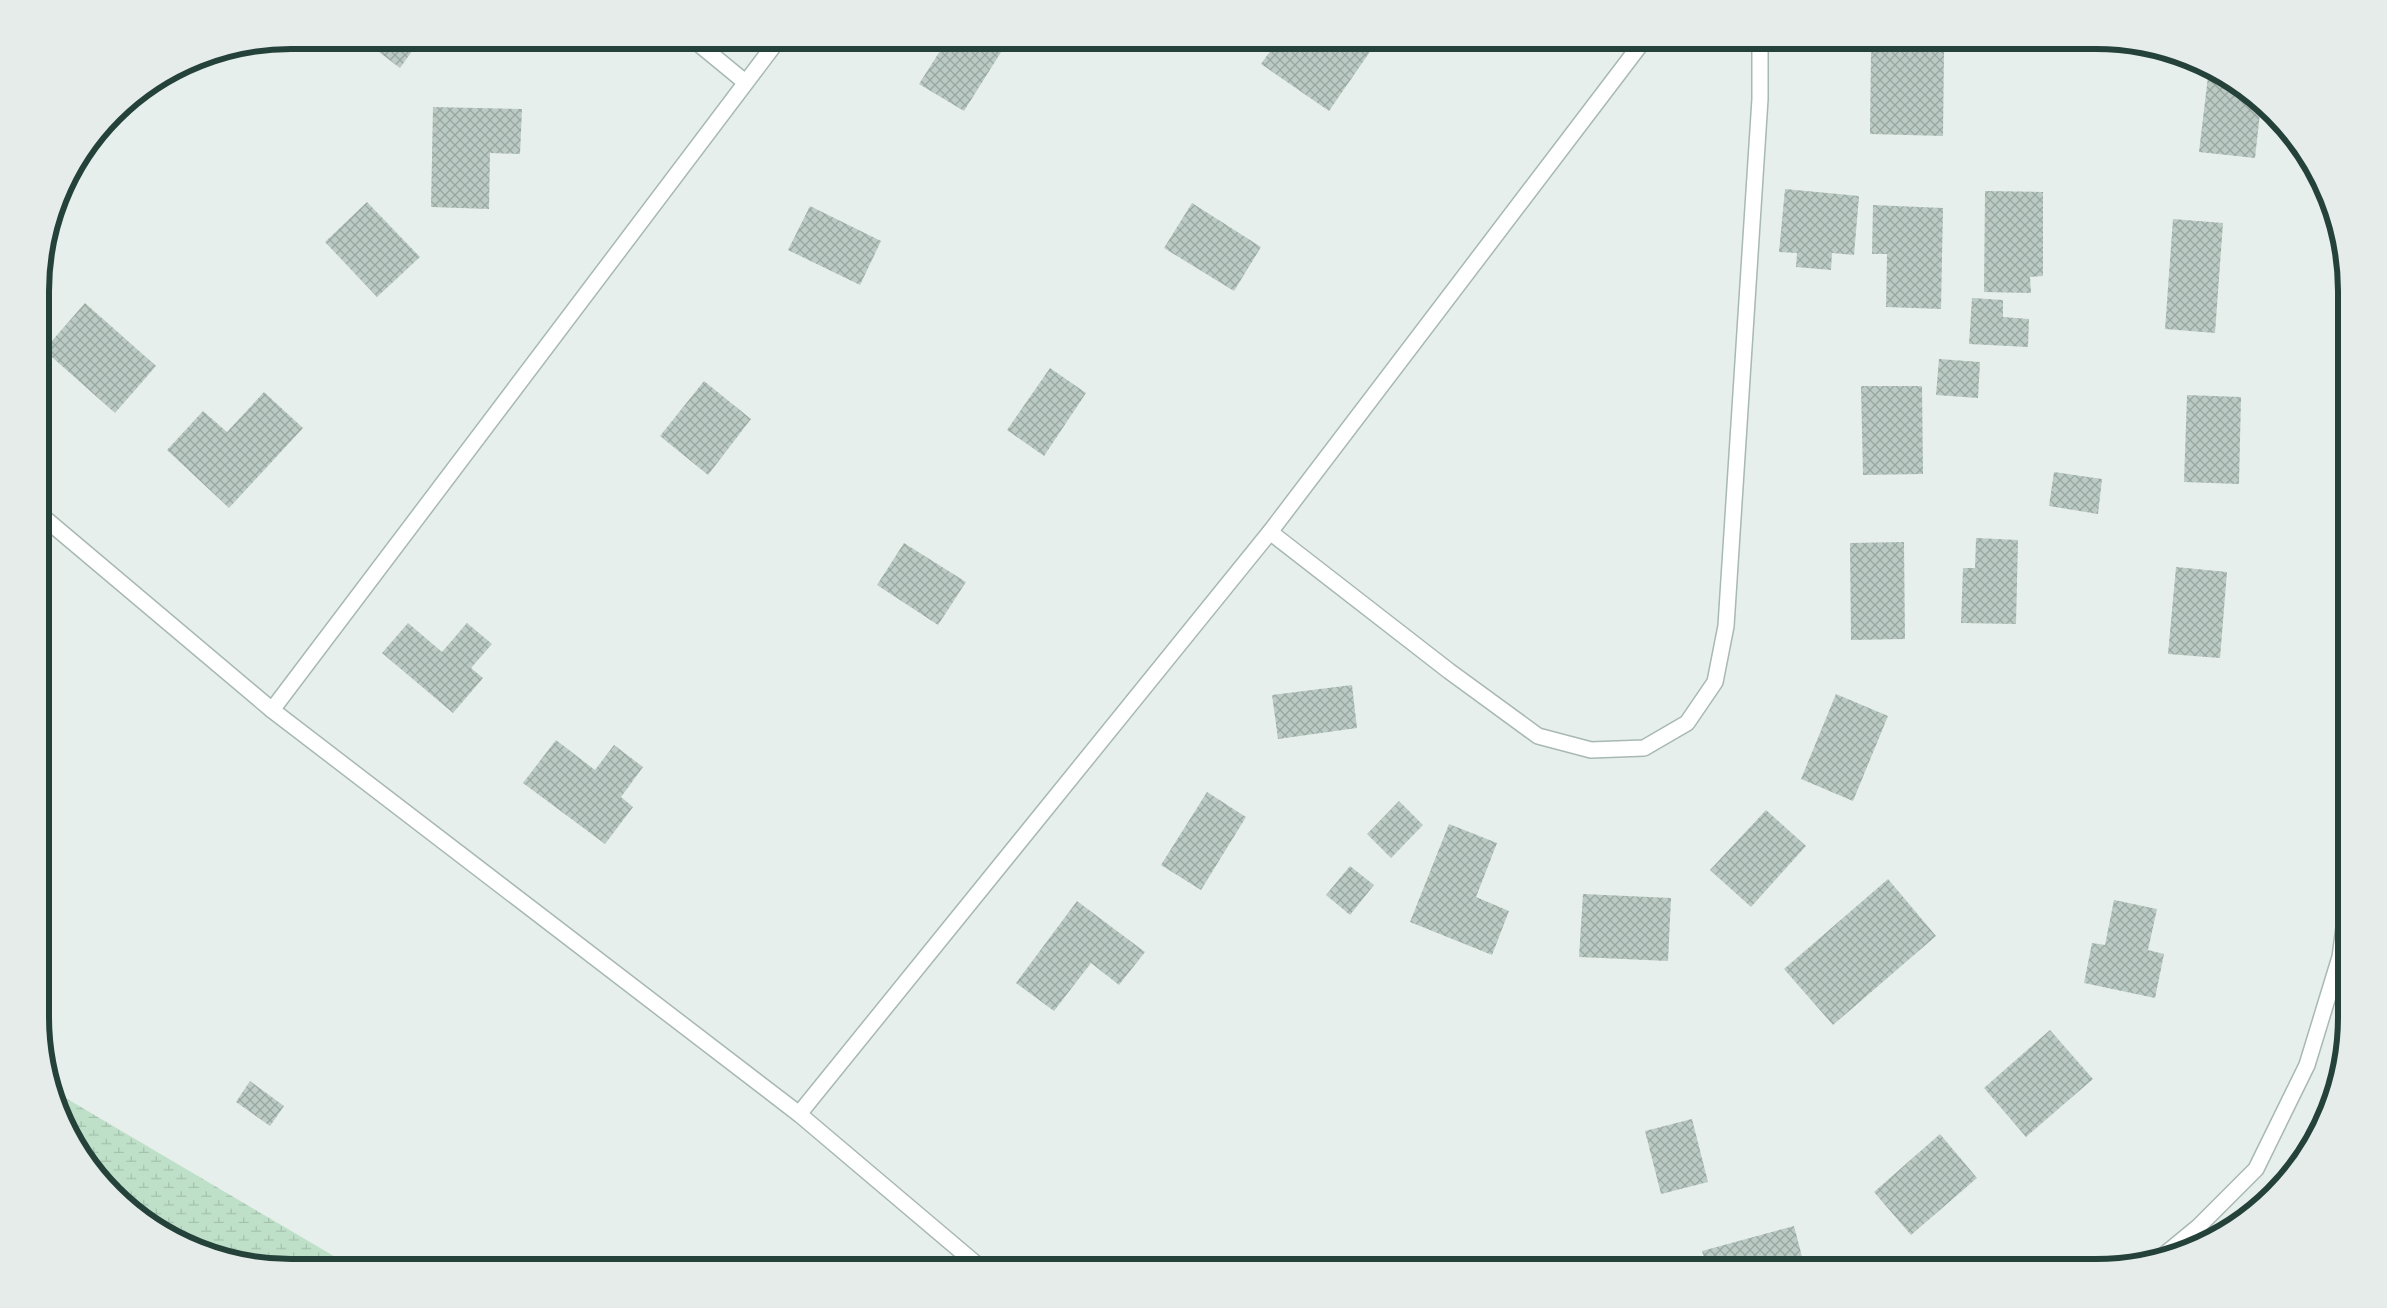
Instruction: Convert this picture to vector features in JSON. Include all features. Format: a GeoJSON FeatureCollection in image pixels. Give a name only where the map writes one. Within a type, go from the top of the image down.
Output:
{"type":"FeatureCollection","features":[{"type":"Feature","properties":{"kind":"street"},"geometry":{"type":"LineString","coordinates":[[705,49],[745,82]]}},
{"type":"Feature","properties":{"kind":"street"},"geometry":{"type":"LineString","coordinates":[[272,710],[771,49]]}},
{"type":"Feature","properties":{"kind":"street"},"geometry":{"type":"LineString","coordinates":[[798,1114],[1270,532],[1637,49]]}},
{"type":"Feature","properties":{"kind":"street"},"geometry":{"type":"LineString","coordinates":[[1270,532],[1449,671],[1538,736],[1591,750],[1644,748],[1687,723],[1715,682],[1726,626],[1760,99],[1760,49]]}},
{"type":"Feature","properties":{"kind":"street"},"geometry":{"type":"LineString","coordinates":[[49,522],[272,710],[798,1114],[970,1259]]}},
{"type":"Feature","properties":{"kind":"street"},"geometry":{"type":"LineString","coordinates":[[2176,1245],[2198,1227],[2256,1169],[2307,1065],[2338,964]]}},
{"type":"Feature","properties":{"kind":"green space"},"geometry":{"type":"Polygon","coordinates":[[[62,1096],[339,1259],[275,1259],[244,1255],[198,1241],[170,1227],[131,1199],[99,1165],[81,1138],[62,1096]]]}},
{"type":"Feature","properties":{"kind":"building"},"geometry":{"type":"Polygon","coordinates":[[[375,49],[414,49],[400,68],[375,49]]]}},
{"type":"Feature","properties":{"kind":"building"},"geometry":{"type":"Polygon","coordinates":[[[941,49],[1003,49],[964,111],[919,84],[941,49]]]}},
{"type":"Feature","properties":{"kind":"building"},"geometry":{"type":"Polygon","coordinates":[[[1272,49],[1372,49],[1329,111],[1261,64],[1272,49]]]}},
{"type":"Feature","properties":{"kind":"building"},"geometry":{"type":"Polygon","coordinates":[[[1871,50],[1944,52],[1943,136],[1870,134],[1871,50]]]}},
{"type":"Feature","properties":{"kind":"building"},"geometry":{"type":"Polygon","coordinates":[[[2208,76],[2244,99],[2260,113],[2255,158],[2199,152],[2208,76]]]}},
{"type":"Feature","properties":{"kind":"building"},"geometry":{"type":"Polygon","coordinates":[[[433,107],[522,109],[520,154],[490,153],[489,209],[431,207],[433,107]]]}},
{"type":"Feature","properties":{"kind":"building"},"geometry":{"type":"Polygon","coordinates":[[[1785,189],[1859,196],[1854,255],[1832,253],[1831,270],[1796,267],[1797,253],[1779,252],[1785,189]]]}},
{"type":"Feature","properties":{"kind":"building"},"geometry":{"type":"Polygon","coordinates":[[[1985,191],[2043,192],[2043,276],[2030,277],[2031,293],[1984,292],[1985,191]]]}},
{"type":"Feature","properties":{"kind":"building"},"geometry":{"type":"Polygon","coordinates":[[[367,202],[420,257],[377,297],[325,242],[367,202]]]}},
{"type":"Feature","properties":{"kind":"building"},"geometry":{"type":"Polygon","coordinates":[[[1192,203],[1261,247],[1234,291],[1164,248],[1192,203]]]}},
{"type":"Feature","properties":{"kind":"building"},"geometry":{"type":"Polygon","coordinates":[[[1873,205],[1943,208],[1941,309],[1886,307],[1887,254],[1872,254],[1873,205]]]}},
{"type":"Feature","properties":{"kind":"building"},"geometry":{"type":"Polygon","coordinates":[[[810,206],[881,241],[860,285],[788,250],[810,206]]]}},
{"type":"Feature","properties":{"kind":"building"},"geometry":{"type":"Polygon","coordinates":[[[2173,219],[2223,223],[2215,333],[2165,329],[2173,219]]]}},
{"type":"Feature","properties":{"kind":"building"},"geometry":{"type":"Polygon","coordinates":[[[1972,298],[2003,300],[2003,317],[2029,319],[2028,347],[1969,344],[1972,298]]]}},
{"type":"Feature","properties":{"kind":"building"},"geometry":{"type":"Polygon","coordinates":[[[85,303],[156,366],[115,413],[49,354],[49,344],[85,303]]]}},
{"type":"Feature","properties":{"kind":"building"},"geometry":{"type":"Polygon","coordinates":[[[1939,359],[1980,362],[1978,398],[1936,395],[1939,359]]]}},
{"type":"Feature","properties":{"kind":"building"},"geometry":{"type":"Polygon","coordinates":[[[1050,368],[1086,393],[1044,456],[1007,430],[1050,368]]]}},
{"type":"Feature","properties":{"kind":"building"},"geometry":{"type":"Polygon","coordinates":[[[704,381],[751,419],[708,475],[660,436],[704,381]]]}},
{"type":"Feature","properties":{"kind":"building"},"geometry":{"type":"Polygon","coordinates":[[[1861,386],[1922,386],[1923,474],[1863,475],[1861,386]]]}},
{"type":"Feature","properties":{"kind":"building"},"geometry":{"type":"Polygon","coordinates":[[[264,392],[303,428],[229,508],[167,450],[203,411],[227,432],[264,392]]]}},
{"type":"Feature","properties":{"kind":"building"},"geometry":{"type":"Polygon","coordinates":[[[2187,395],[2241,397],[2239,484],[2184,482],[2187,395]]]}},
{"type":"Feature","properties":{"kind":"building"},"geometry":{"type":"Polygon","coordinates":[[[2054,472],[2102,479],[2098,514],[2049,506],[2054,472]]]}},
{"type":"Feature","properties":{"kind":"building"},"geometry":{"type":"Polygon","coordinates":[[[1976,538],[2018,540],[2016,624],[1961,623],[1963,568],[1975,568],[1976,538]]]}},
{"type":"Feature","properties":{"kind":"building"},"geometry":{"type":"Polygon","coordinates":[[[1904,542],[1905,639],[1851,640],[1850,543],[1904,542]]]}},
{"type":"Feature","properties":{"kind":"building"},"geometry":{"type":"Polygon","coordinates":[[[904,543],[966,582],[938,625],[877,585],[904,543]]]}},
{"type":"Feature","properties":{"kind":"building"},"geometry":{"type":"Polygon","coordinates":[[[2176,567],[2227,572],[2220,658],[2168,654],[2176,567]]]}},
{"type":"Feature","properties":{"kind":"building"},"geometry":{"type":"Polygon","coordinates":[[[408,623],[442,652],[467,623],[492,644],[471,668],[483,678],[453,713],[382,653],[408,623]]]}},
{"type":"Feature","properties":{"kind":"building"},"geometry":{"type":"Polygon","coordinates":[[[1352,685],[1357,728],[1278,739],[1272,695],[1352,685]]]}},
{"type":"Feature","properties":{"kind":"building"},"geometry":{"type":"Polygon","coordinates":[[[1836,694],[1888,716],[1853,801],[1801,779],[1836,694]]]}},
{"type":"Feature","properties":{"kind":"building"},"geometry":{"type":"Polygon","coordinates":[[[556,740],[595,770],[614,745],[643,767],[621,797],[633,807],[605,844],[523,783],[556,740]]]}},
{"type":"Feature","properties":{"kind":"building"},"geometry":{"type":"Polygon","coordinates":[[[1207,792],[1246,817],[1201,890],[1161,865],[1207,792]]]}},
{"type":"Feature","properties":{"kind":"building"},"geometry":{"type":"Polygon","coordinates":[[[1399,801],[1423,825],[1391,858],[1367,834],[1399,801]]]}},
{"type":"Feature","properties":{"kind":"building"},"geometry":{"type":"Polygon","coordinates":[[[1766,810],[1806,846],[1751,907],[1710,870],[1766,810]]]}},
{"type":"Feature","properties":{"kind":"building"},"geometry":{"type":"Polygon","coordinates":[[[1449,824],[1497,843],[1476,897],[1509,911],[1492,955],[1410,922],[1449,824]]]}},
{"type":"Feature","properties":{"kind":"building"},"geometry":{"type":"Polygon","coordinates":[[[1350,866],[1374,885],[1350,915],[1326,895],[1350,866]]]}},
{"type":"Feature","properties":{"kind":"building"},"geometry":{"type":"Polygon","coordinates":[[[1888,879],[1936,936],[1833,1025],[1784,969],[1888,879]]]}},
{"type":"Feature","properties":{"kind":"building"},"geometry":{"type":"Polygon","coordinates":[[[1583,894],[1671,898],[1668,961],[1579,957],[1583,894]]]}},
{"type":"Feature","properties":{"kind":"building"},"geometry":{"type":"Polygon","coordinates":[[[2114,900],[2157,909],[2148,950],[2164,954],[2155,998],[2084,983],[2092,943],[2105,945],[2114,900]]]}},
{"type":"Feature","properties":{"kind":"building"},"geometry":{"type":"Polygon","coordinates":[[[1077,901],[1145,952],[1119,985],[1091,963],[1054,1011],[1016,983],[1077,901]]]}},
{"type":"Feature","properties":{"kind":"building"},"geometry":{"type":"Polygon","coordinates":[[[2050,1030],[2093,1079],[2026,1137],[1984,1088],[2050,1030]]]}},
{"type":"Feature","properties":{"kind":"building"},"geometry":{"type":"Polygon","coordinates":[[[250,1081],[284,1106],[270,1126],[236,1102],[250,1081]]]}},
{"type":"Feature","properties":{"kind":"building"},"geometry":{"type":"Polygon","coordinates":[[[1692,1119],[1708,1182],[1661,1194],[1645,1131],[1692,1119]]]}},
{"type":"Feature","properties":{"kind":"building"},"geometry":{"type":"Polygon","coordinates":[[[1940,1134],[1977,1178],[1911,1235],[1874,1192],[1940,1134]]]}},
{"type":"Feature","properties":{"kind":"building"},"geometry":{"type":"Polygon","coordinates":[[[1794,1226],[1803,1259],[1704,1259],[1702,1251],[1794,1226]]]}}]}
